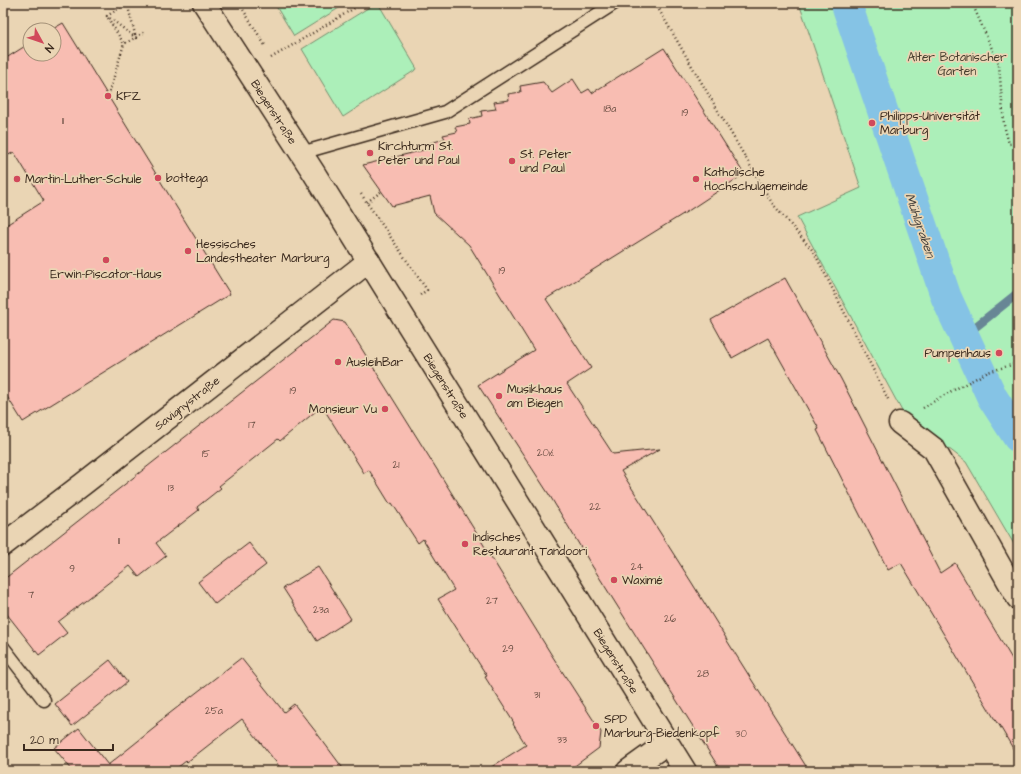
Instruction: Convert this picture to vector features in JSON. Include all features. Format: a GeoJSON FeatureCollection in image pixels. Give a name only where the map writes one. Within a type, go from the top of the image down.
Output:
{"type":"FeatureCollection","features":[{"type":"Feature","properties":{"kind":"main road","name":"Biegenstraße"},"geometry":{"type":"LineString","coordinates":[[204,3],[314,173],[685,771]]}},
{"type":"Feature","properties":{"kind":"main road","name":"Savignystraße"},"geometry":{"type":"LineString","coordinates":[[3,545],[369,261]]}},
{"type":"Feature","properties":{"kind":"main road"},"geometry":{"type":"LineString","coordinates":[[900,423],[934,449],[1018,598]]}},
{"type":"Feature","properties":{"kind":"main road"},"geometry":{"type":"LineString","coordinates":[[628,771],[667,743]]}},
{"type":"Feature","properties":{"kind":"lane"},"geometry":{"type":"LineString","coordinates":[[301,153],[445,112],[615,3]]}},
{"type":"Feature","properties":{"kind":"lane"},"geometry":{"type":"LineString","coordinates":[[3,646],[44,700]]}},
{"type":"Feature","properties":{"kind":"path"},"geometry":{"type":"LineString","coordinates":[[107,16],[127,3],[136,38]]}},
{"type":"Feature","properties":{"kind":"path"},"geometry":{"type":"LineString","coordinates":[[249,72],[363,3]]}},
{"type":"Feature","properties":{"kind":"path"},"geometry":{"type":"LineString","coordinates":[[655,3],[772,203],[814,252],[900,423]]}},
{"type":"Feature","properties":{"kind":"path"},"geometry":{"type":"LineString","coordinates":[[972,3],[999,65],[1004,126],[1009,144],[1018,143]]}},
{"type":"Feature","properties":{"kind":"path"},"geometry":{"type":"LineString","coordinates":[[107,16],[136,38]]}},
{"type":"Feature","properties":{"kind":"path"},"geometry":{"type":"LineString","coordinates":[[107,16],[124,44]]}},
{"type":"Feature","properties":{"kind":"path"},"geometry":{"type":"LineString","coordinates":[[108,96],[124,44],[145,32]]}},
{"type":"Feature","properties":{"kind":"path"},"geometry":{"type":"LineString","coordinates":[[367,202],[382,191]]}},
{"type":"Feature","properties":{"kind":"path"},"geometry":{"type":"LineString","coordinates":[[946,394],[988,372],[1018,363]]}},
{"type":"Feature","properties":{"kind":"green space"},"geometry":{"type":"Polygon","coordinates":[[[274,3],[347,3],[294,36],[274,3]]]}},
{"type":"Feature","properties":{"kind":"green space"},"geometry":{"type":"Polygon","coordinates":[[[378,3],[417,69],[343,117],[302,49],[378,3]]]}},
{"type":"Feature","properties":{"kind":"green space","name":"Philipps-Universität Marburg"},"geometry":{"type":"Polygon","coordinates":[[[799,3],[1018,3],[1018,551],[966,462],[903,413],[797,217],[861,188],[799,3]]]}},
{"type":"Feature","properties":{"kind":"building","name":"Erwin-Piscator-Haus"},"geometry":{"type":"Polygon","coordinates":[[[62,24],[230,294],[23,422],[3,390],[3,227],[44,201],[14,152],[3,158],[3,60],[22,48],[22,62],[62,62],[62,24]]]}},
{"type":"Feature","properties":{"kind":"building"},"geometry":{"type":"Polygon","coordinates":[[[664,48],[744,174],[688,211],[546,299],[591,368],[567,384],[613,454],[660,449],[621,471],[809,771],[721,771],[589,561],[550,496],[478,385],[534,350],[469,245],[434,213],[430,196],[392,206],[363,165],[432,148],[430,143],[445,139],[443,135],[457,132],[455,127],[470,124],[469,119],[482,116],[481,111],[496,109],[494,102],[509,100],[508,94],[521,92],[520,86],[543,82],[552,93],[573,79],[582,93],[589,89],[592,93],[664,48]]]}},
{"type":"Feature","properties":{"kind":"building"},"geometry":{"type":"Polygon","coordinates":[[[785,278],[841,379],[940,573],[955,563],[1018,669],[1018,757],[901,563],[888,570],[817,430],[819,429],[768,338],[732,358],[711,320],[785,278]]]}},
{"type":"Feature","properties":{"kind":"building"},"geometry":{"type":"Polygon","coordinates":[[[334,320],[345,322],[601,732],[599,748],[568,771],[485,771],[526,745],[485,677],[487,676],[438,599],[454,590],[423,539],[418,543],[392,503],[390,504],[369,470],[364,473],[322,406],[280,441],[278,439],[219,486],[221,488],[197,507],[199,510],[156,543],[166,556],[139,577],[130,566],[58,622],[67,633],[39,655],[3,609],[3,580],[334,320]]]}},
{"type":"Feature","properties":{"kind":"building"},"geometry":{"type":"Polygon","coordinates":[[[249,543],[266,565],[215,604],[198,582],[249,543]]]}},
{"type":"Feature","properties":{"kind":"building"},"geometry":{"type":"Polygon","coordinates":[[[318,567],[351,619],[317,641],[283,588],[318,567]]]}},
{"type":"Feature","properties":{"kind":"building"},"geometry":{"type":"Polygon","coordinates":[[[241,658],[284,712],[294,704],[345,771],[283,771],[242,719],[187,762],[186,761],[173,771],[73,771],[54,748],[79,728],[108,765],[158,725],[156,724],[241,658]]]}},
{"type":"Feature","properties":{"kind":"building"},"geometry":{"type":"Polygon","coordinates":[[[110,660],[127,682],[72,726],[55,704],[110,660]]]}},
{"type":"Feature","properties":{"kind":"waterway","name":"Mühlgraben"},"geometry":{"type":"LineString","coordinates":[[846,3],[946,297],[992,397],[1018,437]]}},
{"type":"Feature","properties":{"kind":"waterway"},"geometry":{"type":"LineString","coordinates":[[964,336],[1018,293]]}},
{"type":"Feature","properties":{"kind":"place","name":"KFZ"},"geometry":{"type":"Point","coordinates":[108,96]}},
{"type":"Feature","properties":{"kind":"place","name":"Philipps-Universität Marburg"},"geometry":{"type":"Point","coordinates":[872,123]}},
{"type":"Feature","properties":{"kind":"place","name":"Kirchturm St. Peter und Paul"},"geometry":{"type":"Point","coordinates":[370,153]}},
{"type":"Feature","properties":{"kind":"place","name":"St. Peter und Paul"},"geometry":{"type":"Point","coordinates":[512,161]}},
{"type":"Feature","properties":{"kind":"place","name":"bottega"},"geometry":{"type":"Point","coordinates":[158,178]}},
{"type":"Feature","properties":{"kind":"place","name":"Martin-Luther-Schule"},"geometry":{"type":"Point","coordinates":[17,179]}},
{"type":"Feature","properties":{"kind":"place","name":"Katholische Hochschulgemeinde"},"geometry":{"type":"Point","coordinates":[696,179]}},
{"type":"Feature","properties":{"kind":"place","name":"Hessisches Landestheater Marburg"},"geometry":{"type":"Point","coordinates":[188,251]}},
{"type":"Feature","properties":{"kind":"place","name":"Erwin-Piscator-Haus"},"geometry":{"type":"Point","coordinates":[106,260]}},
{"type":"Feature","properties":{"kind":"place","name":"Pumpenhaus"},"geometry":{"type":"Point","coordinates":[999,353]}},
{"type":"Feature","properties":{"kind":"place","name":"AusleihBar"},"geometry":{"type":"Point","coordinates":[338,362]}},
{"type":"Feature","properties":{"kind":"place","name":"Musikhaus am Biegen"},"geometry":{"type":"Point","coordinates":[499,396]}},
{"type":"Feature","properties":{"kind":"place","name":"Monsieur Vu"},"geometry":{"type":"Point","coordinates":[385,409]}},
{"type":"Feature","properties":{"kind":"place","name":"Indisches Restaurant Tandoori"},"geometry":{"type":"Point","coordinates":[465,544]}},
{"type":"Feature","properties":{"kind":"place","name":"Waximé"},"geometry":{"type":"Point","coordinates":[614,580]}},
{"type":"Feature","properties":{"kind":"place","name":"SPD Marburg-Biedenkopf"},"geometry":{"type":"Point","coordinates":[596,726]}},
{"type":"Feature","properties":{"kind":"park label","name":"Alter Botanischer Garten"},"geometry":{"type":"Point","coordinates":[957,64]}}]}
